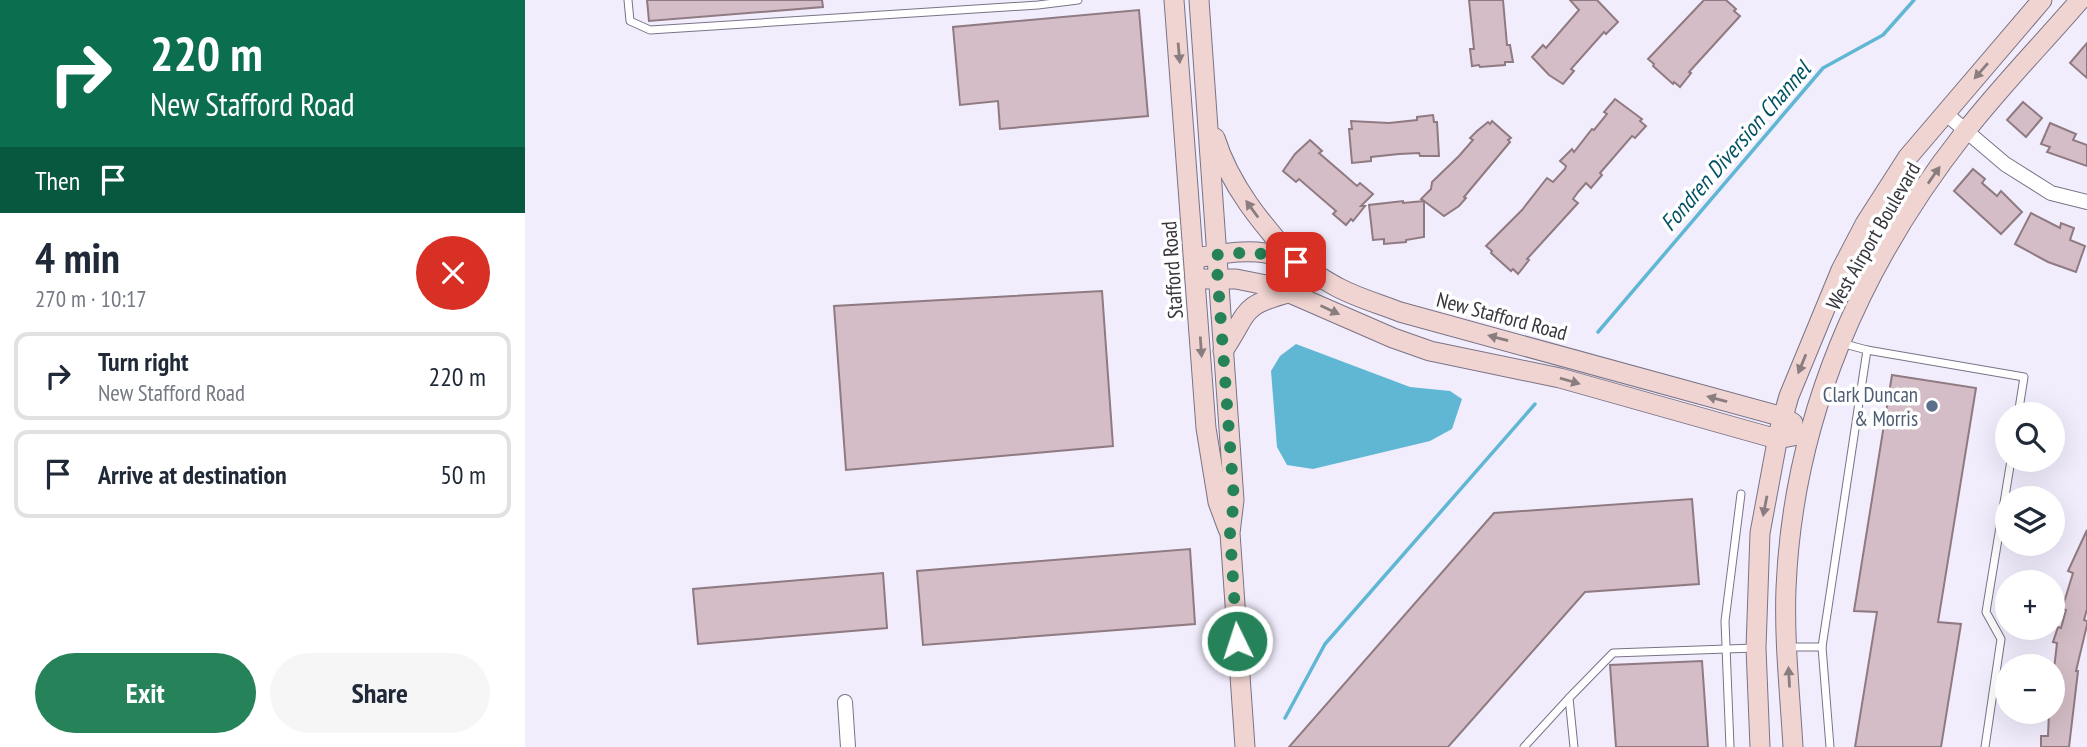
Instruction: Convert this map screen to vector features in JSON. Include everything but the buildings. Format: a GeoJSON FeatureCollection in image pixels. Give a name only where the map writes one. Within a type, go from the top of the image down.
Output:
{"type":"FeatureCollection","features":[{"type":"Feature","properties":{"kind":"main road","name":"Stafford Road"},"geometry":{"type":"LineString","coordinates":[[1174,0],[1206,428],[1218,502],[1230,533]]}},
{"type":"Feature","properties":{"kind":"main road"},"geometry":{"type":"LineString","coordinates":[[1199,0],[1216,255]]}},
{"type":"Feature","properties":{"kind":"main road","name":"West Airport Boulevard"},"geometry":{"type":"LineString","coordinates":[[1760,747],[1756,648],[1760,533],[1777,439],[1789,396],[1853,247],[1907,157],[2042,0]]}},
{"type":"Feature","properties":{"kind":"main road","name":"West Airport Boulevard"},"geometry":{"type":"LineString","coordinates":[[1793,747],[1786,589],[1791,529],[1808,433],[1819,395],[1861,295],[1931,178],[1966,131],[2080,0]]}},
{"type":"Feature","properties":{"kind":"main road"},"geometry":{"type":"LineString","coordinates":[[1206,110],[1221,158],[1238,189],[1252,210],[1296,262]]}},
{"type":"Feature","properties":{"kind":"main road","name":"New Stafford Road"},"geometry":{"type":"LineString","coordinates":[[1194,258],[1243,252],[1264,253],[1296,262],[1339,288],[1400,312],[1783,416],[1808,433]]}},
{"type":"Feature","properties":{"kind":"main road","name":"Stafford Road"},"geometry":{"type":"LineString","coordinates":[[1216,255],[1234,500],[1230,533],[1245,747]]}},
{"type":"Feature","properties":{"kind":"main road"},"geometry":{"type":"LineString","coordinates":[[1195,279],[1258,282],[1290,292],[1393,338],[1430,351],[1560,378],[1777,439],[1808,433]]}},
{"type":"Feature","properties":{"kind":"main road"},"geometry":{"type":"LineString","coordinates":[[1223,351],[1247,310],[1257,303],[1290,292]]}},
{"type":"Feature","properties":{"kind":"main road"},"geometry":{"type":"LineString","coordinates":[[1393,338],[1400,312]]}},
{"type":"Feature","properties":{"kind":"main road"},"geometry":{"type":"LineString","coordinates":[[1756,648],[1787,647]]}},
{"type":"Feature","properties":{"kind":"street"},"geometry":{"type":"LineString","coordinates":[[1945,113],[2005,164],[2051,193],[2087,202]]}},
{"type":"Feature","properties":{"kind":"street"},"geometry":{"type":"LineString","coordinates":[[845,702],[848,747]]}},
{"type":"Feature","properties":{"kind":"lane"},"geometry":{"type":"LineString","coordinates":[[628,0],[630,21],[650,30],[1078,0]]}},
{"type":"Feature","properties":{"kind":"lane"},"geometry":{"type":"LineString","coordinates":[[1840,342],[1867,350],[2024,377],[2020,402]]}},
{"type":"Feature","properties":{"kind":"lane"},"geometry":{"type":"LineString","coordinates":[[1831,747],[1822,647],[1867,350]]}},
{"type":"Feature","properties":{"kind":"lane"},"geometry":{"type":"LineString","coordinates":[[1985,747],[2001,639],[1986,612],[2009,472]]}},
{"type":"Feature","properties":{"kind":"lane"},"geometry":{"type":"LineString","coordinates":[[1730,747],[1725,621],[1741,494]]}},
{"type":"Feature","properties":{"kind":"lane"},"geometry":{"type":"LineString","coordinates":[[1787,647],[1822,647]]}},
{"type":"Feature","properties":{"kind":"lane"},"geometry":{"type":"LineString","coordinates":[[1524,747],[1613,653],[1756,648]]}},
{"type":"Feature","properties":{"kind":"lane"},"geometry":{"type":"LineString","coordinates":[[1569,698],[1574,747]]}},
{"type":"Feature","properties":{"kind":"water"},"geometry":{"type":"Polygon","coordinates":[[[1296,344],[1410,387],[1450,391],[1462,399],[1452,429],[1430,441],[1313,469],[1287,465],[1277,447],[1271,371],[1280,356],[1296,344]]]}},
{"type":"Feature","properties":{"kind":"waterway","name":"Fondren Diversion Channel"},"geometry":{"type":"LineString","coordinates":[[1598,332],[1823,68],[1883,35],[1914,0]]}},
{"type":"Feature","properties":{"kind":"waterway","name":"Fondren Diversion Channel"},"geometry":{"type":"LineString","coordinates":[[1285,718],[1325,644],[1535,404]]}},
{"type":"Feature","properties":{"kind":"place","name":"Clark Duncan & Morris"},"geometry":{"type":"Point","coordinates":[1932,406]}},
{"type":"Feature","properties":{"kind":"route"},"geometry":{"type":"LineString","coordinates":[[1237,641],[1230,533],[1234,500],[1216,255],[1264,253],[1296,262]]}}]}
